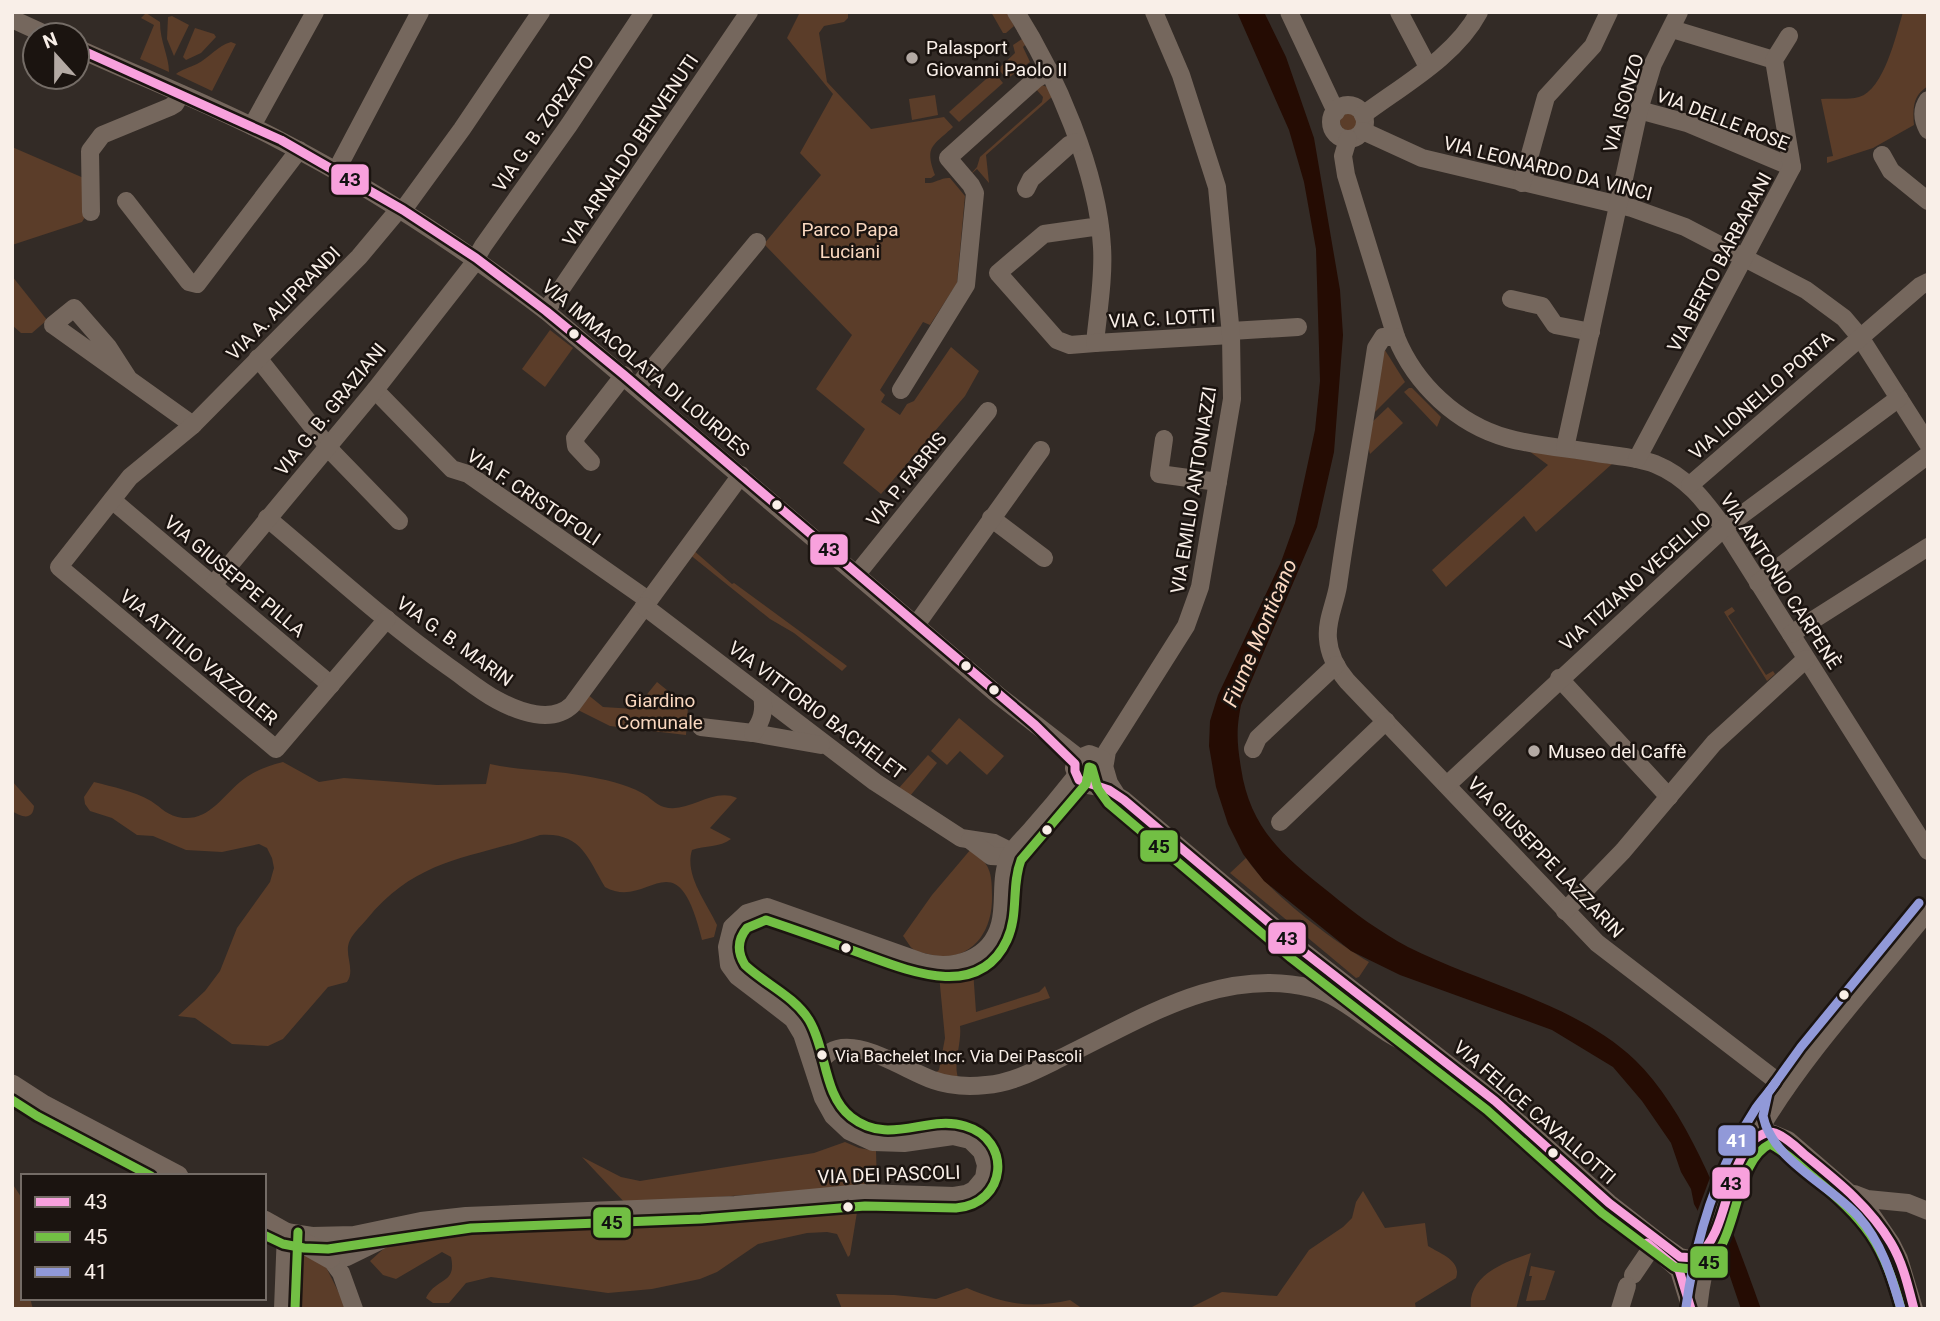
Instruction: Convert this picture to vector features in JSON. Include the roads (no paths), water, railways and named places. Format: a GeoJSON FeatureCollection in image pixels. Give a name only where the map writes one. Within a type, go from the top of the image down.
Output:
{"type":"FeatureCollection","features":[{"type":"Feature","properties":{"kind":"main road"},"geometry":{"type":"LineString","coordinates":[[12,1085],[43,1105],[174,1174]]}},
{"type":"Feature","properties":{"kind":"main road"},"geometry":{"type":"LineString","coordinates":[[266,1222],[330,1258]]}},
{"type":"Feature","properties":{"kind":"street"},"geometry":{"type":"LineString","coordinates":[[252,126],[315,12]]}},
{"type":"Feature","properties":{"kind":"street"},"geometry":{"type":"LineString","coordinates":[[336,171],[420,12]]}},
{"type":"Feature","properties":{"kind":"street","name":"VIA A. ALIPRANDI"},"geometry":{"type":"LineString","coordinates":[[59,567],[136,471],[193,425],[359,257],[402,209],[541,12]]}},
{"type":"Feature","properties":{"kind":"street","name":"VIA G. B. ZORZATO"},"geometry":{"type":"LineString","coordinates":[[476,257],[644,12]]}},
{"type":"Feature","properties":{"kind":"street","name":"VIA ARNALDO BENVENUTI"},"geometry":{"type":"LineString","coordinates":[[546,310],[749,12]]}},
{"type":"Feature","properties":{"kind":"street"},"geometry":{"type":"LineString","coordinates":[[1016,12],[1049,71],[1077,142],[1094,200],[1102,253],[1095,343]]}},
{"type":"Feature","properties":{"kind":"street","name":"VIA EMILIO ANTONIAZZI"},"geometry":{"type":"LineString","coordinates":[[1080,773],[1101,781],[1104,761],[1195,608],[1232,398],[1231,333],[1215,178],[1181,75],[1154,12]]}},
{"type":"Feature","properties":{"kind":"street"},"geometry":{"type":"LineString","coordinates":[[1289,12],[1312,58],[1352,120],[1428,67],[1461,37],[1479,12]]}},
{"type":"Feature","properties":{"kind":"street"},"geometry":{"type":"LineString","coordinates":[[1399,12],[1428,67]]}},
{"type":"Feature","properties":{"kind":"street"},"geometry":{"type":"LineString","coordinates":[[1522,183],[1546,97],[1593,46],[1609,12]]}},
{"type":"Feature","properties":{"kind":"street"},"geometry":{"type":"LineString","coordinates":[[1676,20],[1774,60],[1789,36]]}},
{"type":"Feature","properties":{"kind":"street","name":"VIA ISONZO"},"geometry":{"type":"LineString","coordinates":[[1565,448],[1639,110],[1653,64],[1676,20]]}},
{"type":"Feature","properties":{"kind":"street","name":"VIA IMMACOLATA DI LOURDES"},"geometry":{"type":"LineString","coordinates":[[91,54],[252,126],[299,150],[402,209],[476,257],[546,310],[631,381],[1035,725],[1080,773],[1116,794],[1299,948],[1434,1053]]}},
{"type":"Feature","properties":{"kind":"street","name":"VIA BERTO BARBARANI"},"geometry":{"type":"LineString","coordinates":[[1637,460],[1792,167],[1774,60]]}},
{"type":"Feature","properties":{"kind":"street"},"geometry":{"type":"LineString","coordinates":[[901,390],[966,285],[975,193],[948,158],[1036,79],[1049,71]]}},
{"type":"Feature","properties":{"kind":"street"},"geometry":{"type":"LineString","coordinates":[[91,212],[90,151],[96,143],[103,135],[175,104],[181,94]]}},
{"type":"Feature","properties":{"kind":"street"},"geometry":{"type":"LineString","coordinates":[[1928,100],[1923,107],[1923,115],[1928,130]]}},
{"type":"Feature","properties":{"kind":"street","name":"VIA DELLE ROSE"},"geometry":{"type":"LineString","coordinates":[[1639,110],[1687,123],[1792,167]]}},
{"type":"Feature","properties":{"kind":"street","name":"VIA LEONARDO DA VINCI"},"geometry":{"type":"LineString","coordinates":[[1352,120],[1422,158],[1618,204],[1685,227],[1746,258],[1824,302],[1844,318],[1860,337],[1928,444]]}},
{"type":"Feature","properties":{"kind":"street","name":"VIA ANTONIO CARPENÈ"},"geometry":{"type":"LineString","coordinates":[[1352,120],[1343,149],[1343,164],[1396,337],[1424,385],[1465,419],[1503,437],[1653,463],[1690,485],[1703,498],[1724,528],[1928,851]]}},
{"type":"Feature","properties":{"kind":"street"},"geometry":{"type":"LineString","coordinates":[[1027,189],[1031,179],[1069,145],[1077,142]]}},
{"type":"Feature","properties":{"kind":"street"},"geometry":{"type":"LineString","coordinates":[[126,201],[189,282],[197,284],[299,150]]}},
{"type":"Feature","properties":{"kind":"street"},"geometry":{"type":"LineString","coordinates":[[1882,155],[1891,171],[1928,201]]}},
{"type":"Feature","properties":{"kind":"street","name":"VIA C. LOTTI"},"geometry":{"type":"LineString","coordinates":[[1100,226],[1044,234],[998,274],[1060,343],[1070,345],[1298,327]]}},
{"type":"Feature","properties":{"kind":"street"},"geometry":{"type":"LineString","coordinates":[[591,462],[576,446],[575,438],[631,381],[757,242]]}},
{"type":"Feature","properties":{"kind":"street","name":"VIA G. B. GRAZIANI"},"geometry":{"type":"LineString","coordinates":[[213,585],[375,390],[476,257]]}},
{"type":"Feature","properties":{"kind":"street","name":"VIA LIONELLO PORTA"},"geometry":{"type":"LineString","coordinates":[[1690,485],[1860,337],[1928,282]]}},
{"type":"Feature","properties":{"kind":"street"},"geometry":{"type":"LineString","coordinates":[[1511,299],[1542,306],[1555,325],[1591,332]]}},
{"type":"Feature","properties":{"kind":"street","name":"VIA GIUSEPPE LAZZARIN"},"geometry":{"type":"LineString","coordinates":[[1396,337],[1383,337],[1376,348],[1361,453],[1337,589],[1327,626],[1329,646],[1336,665],[1347,681],[1566,911],[1610,953],[1661,990],[1771,1079],[1782,1094]]}},
{"type":"Feature","properties":{"kind":"street"},"geometry":{"type":"LineString","coordinates":[[258,358],[328,447],[399,521]]}},
{"type":"Feature","properties":{"kind":"street"},"geometry":{"type":"LineString","coordinates":[[128,378],[193,425]]}},
{"type":"Feature","properties":{"kind":"street","name":"VIA F. CRISTOFOLI"},"geometry":{"type":"LineString","coordinates":[[375,390],[452,469],[468,474],[646,603]]}},
{"type":"Feature","properties":{"kind":"street","name":"VIA TIZIANO VECELLIO"},"geometry":{"type":"LineString","coordinates":[[1447,785],[1559,678],[1724,528],[1899,398]]}},
{"type":"Feature","properties":{"kind":"street","name":"VIA P. FABRIS"},"geometry":{"type":"LineString","coordinates":[[857,574],[988,411]]}},
{"type":"Feature","properties":{"kind":"street"},"geometry":{"type":"LineString","coordinates":[[1164,439],[1159,474],[1217,482]]}},
{"type":"Feature","properties":{"kind":"street"},"geometry":{"type":"LineString","coordinates":[[916,625],[1041,450]]}},
{"type":"Feature","properties":{"kind":"street"},"geometry":{"type":"LineString","coordinates":[[1758,583],[1928,455]]}},
{"type":"Feature","properties":{"kind":"street","name":"VIA G. B. MARIN"},"geometry":{"type":"LineString","coordinates":[[267,518],[419,646],[492,697],[514,707],[545,715],[560,713],[572,705],[741,475]]}},
{"type":"Feature","properties":{"kind":"street","name":"VIA GIUSEPPE PILLA"},"geometry":{"type":"LineString","coordinates":[[112,500],[331,685]]}},
{"type":"Feature","properties":{"kind":"street"},"geometry":{"type":"LineString","coordinates":[[991,518],[1044,558]]}},
{"type":"Feature","properties":{"kind":"street"},"geometry":{"type":"LineString","coordinates":[[1791,634],[1928,547]]}},
{"type":"Feature","properties":{"kind":"street","name":"VIA ATTILIO VAZZOLER"},"geometry":{"type":"LineString","coordinates":[[59,567],[276,749],[387,619]]}},
{"type":"Feature","properties":{"kind":"street","name":"VIA VITTORIO BACHELET"},"geometry":{"type":"LineString","coordinates":[[646,603],[828,747],[931,819],[992,849]]}},
{"type":"Feature","properties":{"kind":"street"},"geometry":{"type":"LineString","coordinates":[[1566,911],[1601,876],[1714,743],[1806,659]]}},
{"type":"Feature","properties":{"kind":"street"},"geometry":{"type":"LineString","coordinates":[[1253,749],[1258,738],[1336,665]]}},
{"type":"Feature","properties":{"kind":"street"},"geometry":{"type":"LineString","coordinates":[[1559,678],[1669,797]]}},
{"type":"Feature","properties":{"kind":"street"},"geometry":{"type":"LineString","coordinates":[[754,733],[762,716],[762,696]]}},
{"type":"Feature","properties":{"kind":"street"},"geometry":{"type":"LineString","coordinates":[[1280,822],[1386,721]]}},
{"type":"Feature","properties":{"kind":"street"},"geometry":{"type":"LineString","coordinates":[[701,727],[754,733],[828,747]]}},
{"type":"Feature","properties":{"kind":"street"},"geometry":{"type":"LineString","coordinates":[[816,1075],[802,1034],[793,1019],[732,970],[727,958],[727,947],[729,935],[736,922],[753,909],[774,908],[937,966],[952,966],[978,956],[992,941],[1000,924],[1002,884],[1010,854],[1080,773],[1089,754],[1104,761]]}},
{"type":"Feature","properties":{"kind":"street","name":"VIA IMMACOLATA DI LOURDES"},"geometry":{"type":"LineString","coordinates":[[1104,761],[1116,794]]}},
{"type":"Feature","properties":{"kind":"street"},"geometry":{"type":"LineString","coordinates":[[992,849],[1029,832]]}},
{"type":"Feature","properties":{"kind":"street"},"geometry":{"type":"LineString","coordinates":[[992,849],[1010,854]]}},
{"type":"Feature","properties":{"kind":"street"},"geometry":{"type":"LineString","coordinates":[[992,849],[1002,884]]}},
{"type":"Feature","properties":{"kind":"street"},"geometry":{"type":"LineString","coordinates":[[1698,1309],[1699,1259],[1748,1148],[1769,1111],[1844,1012],[1928,911]]}},
{"type":"Feature","properties":{"kind":"street"},"geometry":{"type":"LineString","coordinates":[[816,1075],[820,1063],[830,1053],[852,1047],[871,1052],[946,1084],[972,1086],[1005,1082],[1187,998],[1216,988],[1246,984],[1289,984],[1324,991],[1389,1035],[1434,1053]]}},
{"type":"Feature","properties":{"kind":"street","name":"VIA FELICE CAVALLOTTI"},"geometry":{"type":"LineString","coordinates":[[1434,1053],[1543,1142],[1609,1203],[1651,1247],[1679,1270],[1691,1309]]}},
{"type":"Feature","properties":{"kind":"street","name":"VIA DEI PASCOLI"},"geometry":{"type":"LineString","coordinates":[[286,1233],[359,1243],[421,1221],[478,1215],[735,1205],[862,1193],[954,1196],[971,1192],[980,1185],[986,1171],[985,1159],[977,1145],[970,1140],[953,1136],[904,1143],[873,1142],[849,1131],[833,1116],[823,1098],[816,1075]]}},
{"type":"Feature","properties":{"kind":"street"},"geometry":{"type":"LineString","coordinates":[[1782,1094],[1776,1111],[1776,1121],[1788,1140],[1867,1208],[1891,1243],[1903,1270],[1914,1309]]}},
{"type":"Feature","properties":{"kind":"street"},"geometry":{"type":"LineString","coordinates":[[1748,1148],[1757,1138],[1768,1132],[1788,1140]]}},
{"type":"Feature","properties":{"kind":"street"},"geometry":{"type":"LineString","coordinates":[[1849,1191],[1867,1199],[1912,1204],[1928,1211]]}},
{"type":"Feature","properties":{"kind":"street","name":"VIA FELICE CAVALLOTTI"},"geometry":{"type":"LineString","coordinates":[[1609,1203],[1680,1257],[1699,1259]]}},
{"type":"Feature","properties":{"kind":"street"},"geometry":{"type":"LineString","coordinates":[[284,1309],[286,1233]]}},
{"type":"Feature","properties":{"kind":"street"},"geometry":{"type":"LineString","coordinates":[[347,1287],[359,1243]]}},
{"type":"Feature","properties":{"kind":"street","name":"VIA DEI PASCOLI"},"geometry":{"type":"LineString","coordinates":[[330,1258],[347,1257],[359,1243]]}},
{"type":"Feature","properties":{"kind":"street"},"geometry":{"type":"LineString","coordinates":[[1620,1309],[1630,1280],[1651,1247]]}},
{"type":"Feature","properties":{"kind":"street"},"geometry":{"type":"LineString","coordinates":[[330,1258],[341,1273],[354,1309]]}},
{"type":"Feature","properties":{"kind":"water","name":"Fiume Monticano"},"geometry":{"type":"Polygon","coordinates":[[[1237,12],[1264,12],[1286,57],[1314,138],[1340,290],[1343,335],[1334,452],[1317,527],[1241,705],[1239,751],[1252,808],[1261,825],[1284,854],[1377,929],[1436,960],[1556,1009],[1612,1041],[1635,1060],[1676,1112],[1710,1177],[1761,1309],[1741,1309],[1723,1256],[1694,1204],[1691,1189],[1681,1172],[1671,1143],[1642,1101],[1613,1067],[1552,1030],[1400,975],[1351,951],[1264,881],[1243,854],[1228,824],[1216,787],[1209,746],[1210,721],[1218,695],[1281,562],[1295,523],[1315,430],[1320,381],[1316,249],[1304,182],[1289,130],[1237,12]]]}},
{"type":"Feature","properties":{"kind":"place","name":"Palasport Giovanni Paolo II"},"geometry":{"type":"Point","coordinates":[912,58]}},
{"type":"Feature","properties":{"kind":"place","name":"Museo del Caffè"},"geometry":{"type":"Point","coordinates":[1534,751]}},
{"type":"Feature","properties":{"kind":"place","name":"Via Bachelet Incr. Via Dei Pascoli"},"geometry":{"type":"Point","coordinates":[822,1055]}},
{"type":"Feature","properties":{"kind":"park label","name":"Parco Papa Luciani"},"geometry":{"type":"Point","coordinates":[850,240]}},
{"type":"Feature","properties":{"kind":"park label","name":"Giardino Comunale"},"geometry":{"type":"Point","coordinates":[660,711]}}]}
